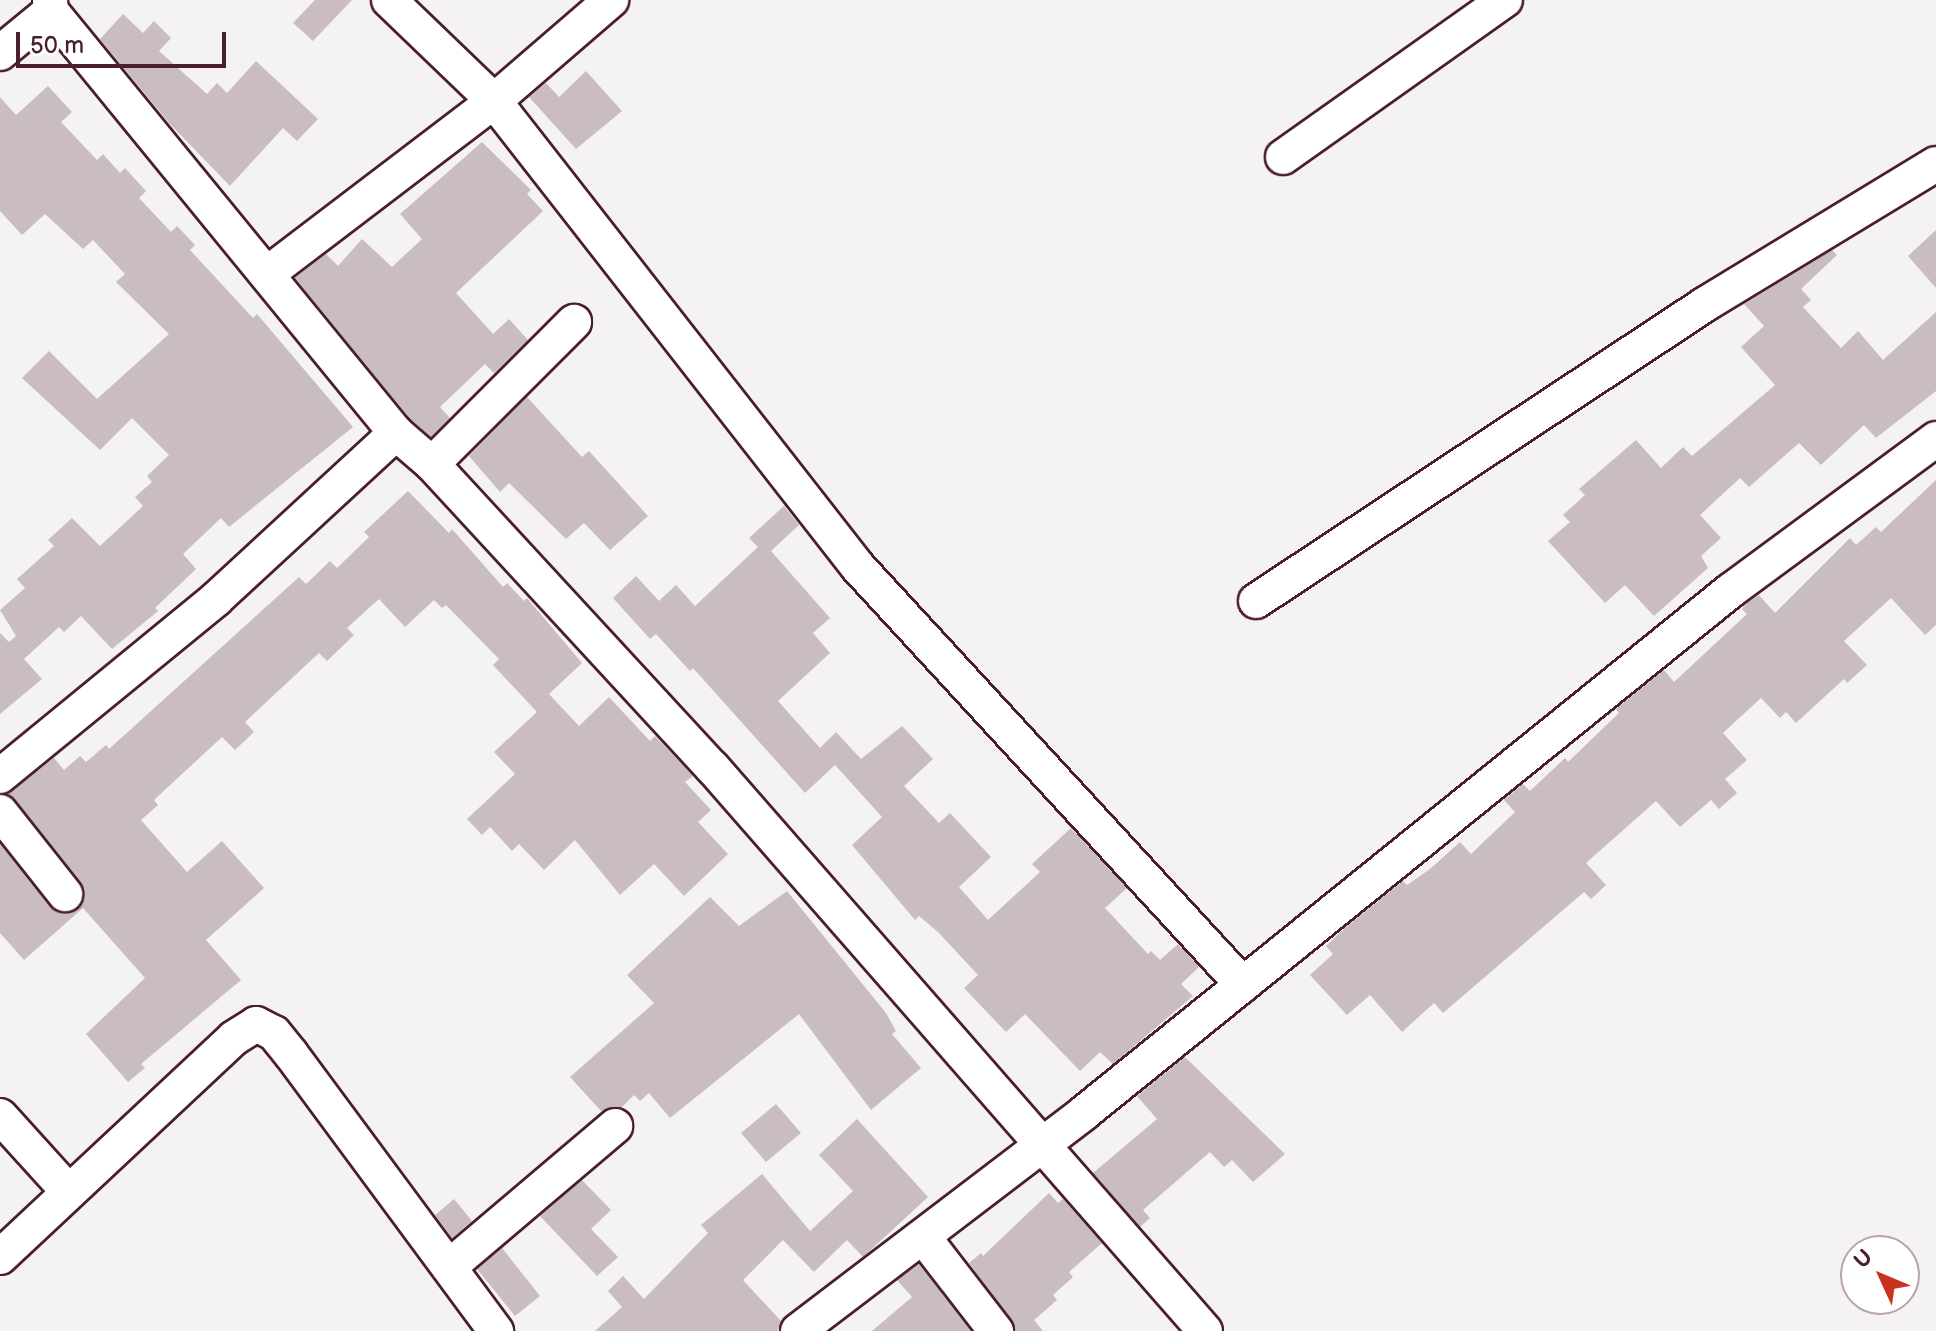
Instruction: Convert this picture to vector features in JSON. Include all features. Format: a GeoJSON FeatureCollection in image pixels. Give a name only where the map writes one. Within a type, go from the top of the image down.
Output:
{"type":"FeatureCollection","features":[{"type":"Feature","properties":{"kind":"street"},"geometry":{"type":"LineString","coordinates":[[389,0],[494,101],[858,567],[1243,985]]}},
{"type":"Feature","properties":{"kind":"street"},"geometry":{"type":"LineString","coordinates":[[267,274],[494,101],[611,0]]}},
{"type":"Feature","properties":{"kind":"street"},"geometry":{"type":"LineString","coordinates":[[1283,157],[1505,0]]}},
{"type":"Feature","properties":{"kind":"street"},"geometry":{"type":"LineString","coordinates":[[0,53],[50,5],[396,433],[432,464],[712,767],[1205,1331]]}},
{"type":"Feature","properties":{"kind":"street"},"geometry":{"type":"LineString","coordinates":[[1256,601],[1704,305],[1936,164]]}},
{"type":"Feature","properties":{"kind":"street"},"geometry":{"type":"LineString","coordinates":[[432,464],[574,322]]}},
{"type":"Feature","properties":{"kind":"street"},"geometry":{"type":"LineString","coordinates":[[0,776],[216,599],[396,433]]}},
{"type":"Feature","properties":{"kind":"street"},"geometry":{"type":"LineString","coordinates":[[798,1331],[924,1238],[1243,985],[1730,591],[1936,439]]}},
{"type":"Feature","properties":{"kind":"street"},"geometry":{"type":"LineString","coordinates":[[0,812],[65,894]]}},
{"type":"Feature","properties":{"kind":"street"},"geometry":{"type":"LineString","coordinates":[[0,1257],[68,1191],[256,1024],[274,1033],[291,1054],[496,1331]]}},
{"type":"Feature","properties":{"kind":"street"},"geometry":{"type":"LineString","coordinates":[[0,1116],[68,1191]]}},
{"type":"Feature","properties":{"kind":"street"},"geometry":{"type":"LineString","coordinates":[[449,1267],[615,1126]]}},
{"type":"Feature","properties":{"kind":"street"},"geometry":{"type":"LineString","coordinates":[[924,1238],[996,1331]]}},
{"type":"Feature","properties":{"kind":"building"},"geometry":{"type":"Polygon","coordinates":[[[315,0],[352,0],[313,41],[293,23],[315,0]]]}},
{"type":"Feature","properties":{"kind":"building"},"geometry":{"type":"Polygon","coordinates":[[[123,14],[143,33],[154,21],[171,38],[159,51],[207,94],[217,83],[227,93],[256,61],[318,119],[297,141],[283,128],[230,186],[169,123],[100,39],[123,14]]]}},
{"type":"Feature","properties":{"kind":"building"},"geometry":{"type":"Polygon","coordinates":[[[586,71],[622,111],[576,149],[529,97],[546,83],[559,97],[586,71]]]}},
{"type":"Feature","properties":{"kind":"building"},"geometry":{"type":"Polygon","coordinates":[[[48,86],[72,112],[61,122],[97,160],[103,154],[120,173],[125,168],[146,191],[139,198],[171,232],[177,226],[195,245],[190,250],[253,318],[257,314],[353,427],[229,527],[221,518],[183,554],[196,569],[155,608],[158,611],[112,649],[81,616],[64,632],[59,627],[24,659],[42,679],[0,714],[0,633],[9,642],[16,636],[0,610],[25,588],[17,579],[54,546],[48,540],[72,518],[100,546],[143,506],[135,497],[152,482],[147,476],[169,455],[132,418],[100,450],[22,378],[49,351],[97,399],[169,334],[116,282],[125,274],[93,240],[83,249],[45,214],[22,235],[0,211],[0,97],[16,115],[48,86]]]}},
{"type":"Feature","properties":{"kind":"building"},"geometry":{"type":"Polygon","coordinates":[[[482,142],[531,190],[527,194],[543,211],[456,293],[493,334],[509,319],[528,340],[494,373],[485,364],[440,407],[450,418],[431,437],[410,419],[295,278],[326,254],[338,266],[362,239],[392,267],[422,239],[400,214],[482,142]]]}},
{"type":"Feature","properties":{"kind":"building"},"geometry":{"type":"Polygon","coordinates":[[[1936,230],[1936,288],[1908,256],[1936,230]]]}},
{"type":"Feature","properties":{"kind":"building"},"geometry":{"type":"Polygon","coordinates":[[[1832,250],[1837,255],[1801,289],[1811,300],[1803,307],[1841,348],[1858,331],[1883,360],[1936,312],[1936,391],[1876,438],[1864,425],[1821,465],[1799,443],[1749,487],[1740,478],[1700,515],[1721,538],[1701,556],[1708,568],[1654,616],[1625,585],[1605,603],[1548,541],[1570,522],[1563,515],[1585,495],[1579,489],[1636,440],[1661,468],[1683,447],[1692,456],[1775,385],[1741,347],[1764,326],[1744,304],[1832,250]]]}},
{"type":"Feature","properties":{"kind":"building"},"geometry":{"type":"Polygon","coordinates":[[[527,397],[582,457],[589,451],[648,516],[610,550],[584,523],[566,539],[509,483],[500,492],[469,456],[527,397]]]}},
{"type":"Feature","properties":{"kind":"building"},"geometry":{"type":"Polygon","coordinates":[[[1936,480],[1936,625],[1925,635],[1891,598],[1844,641],[1867,665],[1847,683],[1844,679],[1796,723],[1786,712],[1780,718],[1761,698],[1723,733],[1747,760],[1725,779],[1737,793],[1719,809],[1711,800],[1680,827],[1656,801],[1586,863],[1606,885],[1591,899],[1584,892],[1443,1013],[1434,1003],[1402,1032],[1370,995],[1347,1015],[1310,975],[1333,954],[1326,946],[1345,928],[1403,881],[1407,885],[1430,869],[1460,842],[1471,854],[1515,812],[1504,800],[1523,784],[1530,791],[1565,758],[1568,762],[1619,713],[1616,709],[1664,670],[1674,682],[1747,614],[1742,609],[1747,603],[1759,595],[1775,613],[1850,538],[1856,545],[1876,527],[1881,532],[1936,480]]]}},
{"type":"Feature","properties":{"kind":"building"},"geometry":{"type":"Polygon","coordinates":[[[408,491],[449,533],[452,529],[503,587],[507,583],[524,601],[527,598],[582,663],[549,694],[579,726],[609,697],[650,741],[655,736],[693,776],[685,782],[711,810],[698,822],[728,854],[684,896],[654,864],[620,895],[575,840],[544,870],[519,844],[512,851],[490,827],[482,835],[467,819],[515,774],[494,752],[537,712],[493,665],[499,659],[446,605],[442,608],[434,600],[405,627],[379,599],[347,628],[354,635],[327,661],[319,653],[245,722],[254,732],[235,750],[222,737],[154,800],[158,805],[141,820],[187,872],[222,841],[264,888],[206,940],[241,980],[141,1064],[145,1068],[128,1082],[86,1034],[145,978],[83,908],[24,960],[0,933],[0,844],[57,912],[77,910],[85,892],[8,794],[54,758],[64,770],[80,756],[86,762],[106,745],[109,749],[299,577],[306,584],[330,561],[337,568],[369,537],[364,532],[408,491]]]}},
{"type":"Feature","properties":{"kind":"building"},"geometry":{"type":"Polygon","coordinates":[[[784,506],[799,525],[771,551],[830,618],[813,633],[830,653],[778,701],[820,748],[836,732],[861,759],[902,726],[933,759],[904,786],[939,823],[950,813],[991,857],[959,887],[988,920],[1040,872],[1032,864],[1071,828],[1127,888],[1105,908],[1148,954],[1151,951],[1160,960],[1178,944],[1199,967],[1181,984],[1193,996],[1113,1064],[1100,1052],[1080,1071],[1025,1014],[1006,1032],[964,988],[978,975],[938,932],[919,916],[915,920],[852,845],[882,817],[835,765],[805,793],[693,668],[690,671],[656,634],[650,639],[613,598],[636,576],[659,601],[676,585],[695,606],[758,547],[749,538],[784,506]]]}},
{"type":"Feature","properties":{"kind":"building"},"geometry":{"type":"Polygon","coordinates":[[[787,891],[886,1013],[896,1031],[892,1034],[921,1068],[871,1110],[799,1014],[670,1118],[649,1093],[640,1101],[634,1095],[622,1107],[601,1111],[570,1077],[654,1003],[627,975],[710,897],[739,926],[787,891]]]}},
{"type":"Feature","properties":{"kind":"building"},"geometry":{"type":"Polygon","coordinates":[[[1185,1057],[1285,1154],[1253,1182],[1232,1160],[1224,1167],[1210,1152],[1143,1210],[1150,1218],[1140,1227],[1093,1173],[1157,1119],[1137,1096],[1185,1057]]]}},
{"type":"Feature","properties":{"kind":"building"},"geometry":{"type":"Polygon","coordinates":[[[776,1104],[801,1133],[766,1162],[741,1133],[776,1104]]]}},
{"type":"Feature","properties":{"kind":"building"},"geometry":{"type":"Polygon","coordinates":[[[857,1119],[928,1197],[863,1257],[847,1240],[814,1272],[783,1240],[743,1280],[781,1321],[778,1331],[595,1331],[622,1307],[608,1291],[623,1276],[644,1299],[708,1233],[701,1225],[762,1174],[810,1231],[853,1191],[819,1155],[857,1119]]]}},
{"type":"Feature","properties":{"kind":"building"},"geometry":{"type":"Polygon","coordinates":[[[582,1180],[611,1210],[591,1229],[618,1257],[597,1276],[540,1216],[582,1180]]]}},
{"type":"Feature","properties":{"kind":"building"},"geometry":{"type":"Polygon","coordinates":[[[1049,1193],[1058,1203],[1063,1199],[1102,1243],[1069,1272],[1073,1277],[1053,1295],[1057,1300],[1034,1320],[1043,1331],[1016,1331],[969,1263],[981,1253],[983,1256],[1049,1193]]]}},
{"type":"Feature","properties":{"kind":"building"},"geometry":{"type":"Polygon","coordinates":[[[454,1199],[472,1221],[452,1238],[435,1215],[454,1199]]]}},
{"type":"Feature","properties":{"kind":"building"},"geometry":{"type":"Polygon","coordinates":[[[502,1248],[540,1296],[515,1316],[477,1269],[502,1248]]]}},
{"type":"Feature","properties":{"kind":"building"},"geometry":{"type":"Polygon","coordinates":[[[919,1264],[971,1331],[872,1331],[912,1297],[897,1280],[919,1264]]]}}]}
